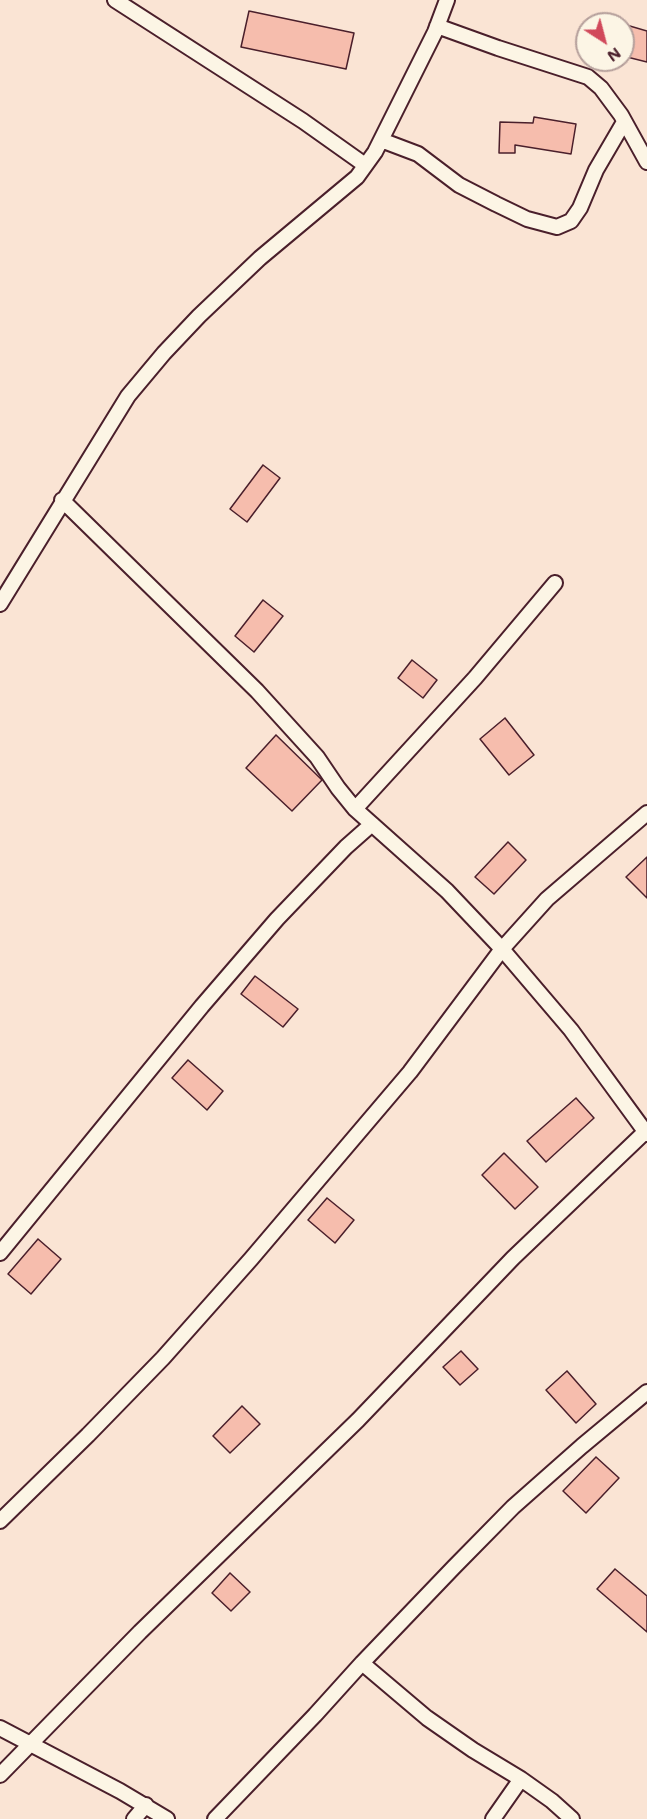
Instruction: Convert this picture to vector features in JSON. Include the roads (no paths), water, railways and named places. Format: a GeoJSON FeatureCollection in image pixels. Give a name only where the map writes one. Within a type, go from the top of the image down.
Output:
{"type":"FeatureCollection","features":[{"type":"Feature","properties":{"kind":"street"},"geometry":{"type":"LineString","coordinates":[[116,0],[294,115],[366,165]]}},
{"type":"Feature","properties":{"kind":"street"},"geometry":{"type":"LineString","coordinates":[[0,604],[128,396],[199,316],[260,258],[357,177],[366,165],[381,140],[437,26],[447,0]]}},
{"type":"Feature","properties":{"kind":"street"},"geometry":{"type":"LineString","coordinates":[[437,26],[588,77],[601,88],[647,162]]}},
{"type":"Feature","properties":{"kind":"street"},"geometry":{"type":"LineString","coordinates":[[381,140],[418,154],[459,185],[496,204],[527,219],[557,227],[571,221],[580,208],[596,170],[624,122]]}},
{"type":"Feature","properties":{"kind":"street"},"geometry":{"type":"LineString","coordinates":[[0,1775],[140,1632],[358,1420],[513,1258],[646,1132],[571,1030],[502,950],[447,891],[355,809],[317,758],[257,692],[189,622],[62,500]]}},
{"type":"Feature","properties":{"kind":"street"},"geometry":{"type":"LineString","coordinates":[[355,809],[475,678],[555,583]]}},
{"type":"Feature","properties":{"kind":"street"},"geometry":{"type":"LineString","coordinates":[[0,1521],[164,1358],[410,1072],[502,950],[547,899],[647,813]]}},
{"type":"Feature","properties":{"kind":"street"},"geometry":{"type":"LineString","coordinates":[[0,1252],[202,1006],[262,937],[346,847],[372,824]]}},
{"type":"Feature","properties":{"kind":"street"},"geometry":{"type":"LineString","coordinates":[[215,1819],[513,1508],[647,1392]]}},
{"type":"Feature","properties":{"kind":"street"},"geometry":{"type":"LineString","coordinates":[[362,1663],[427,1718],[473,1750],[521,1779],[552,1801],[572,1819]]}},
{"type":"Feature","properties":{"kind":"street"},"geometry":{"type":"LineString","coordinates":[[0,1728],[146,1805],[167,1819]]}},
{"type":"Feature","properties":{"kind":"street"},"geometry":{"type":"LineString","coordinates":[[493,1819],[521,1779]]}},
{"type":"Feature","properties":{"kind":"street"},"geometry":{"type":"LineString","coordinates":[[134,1819],[146,1805]]}}]}
